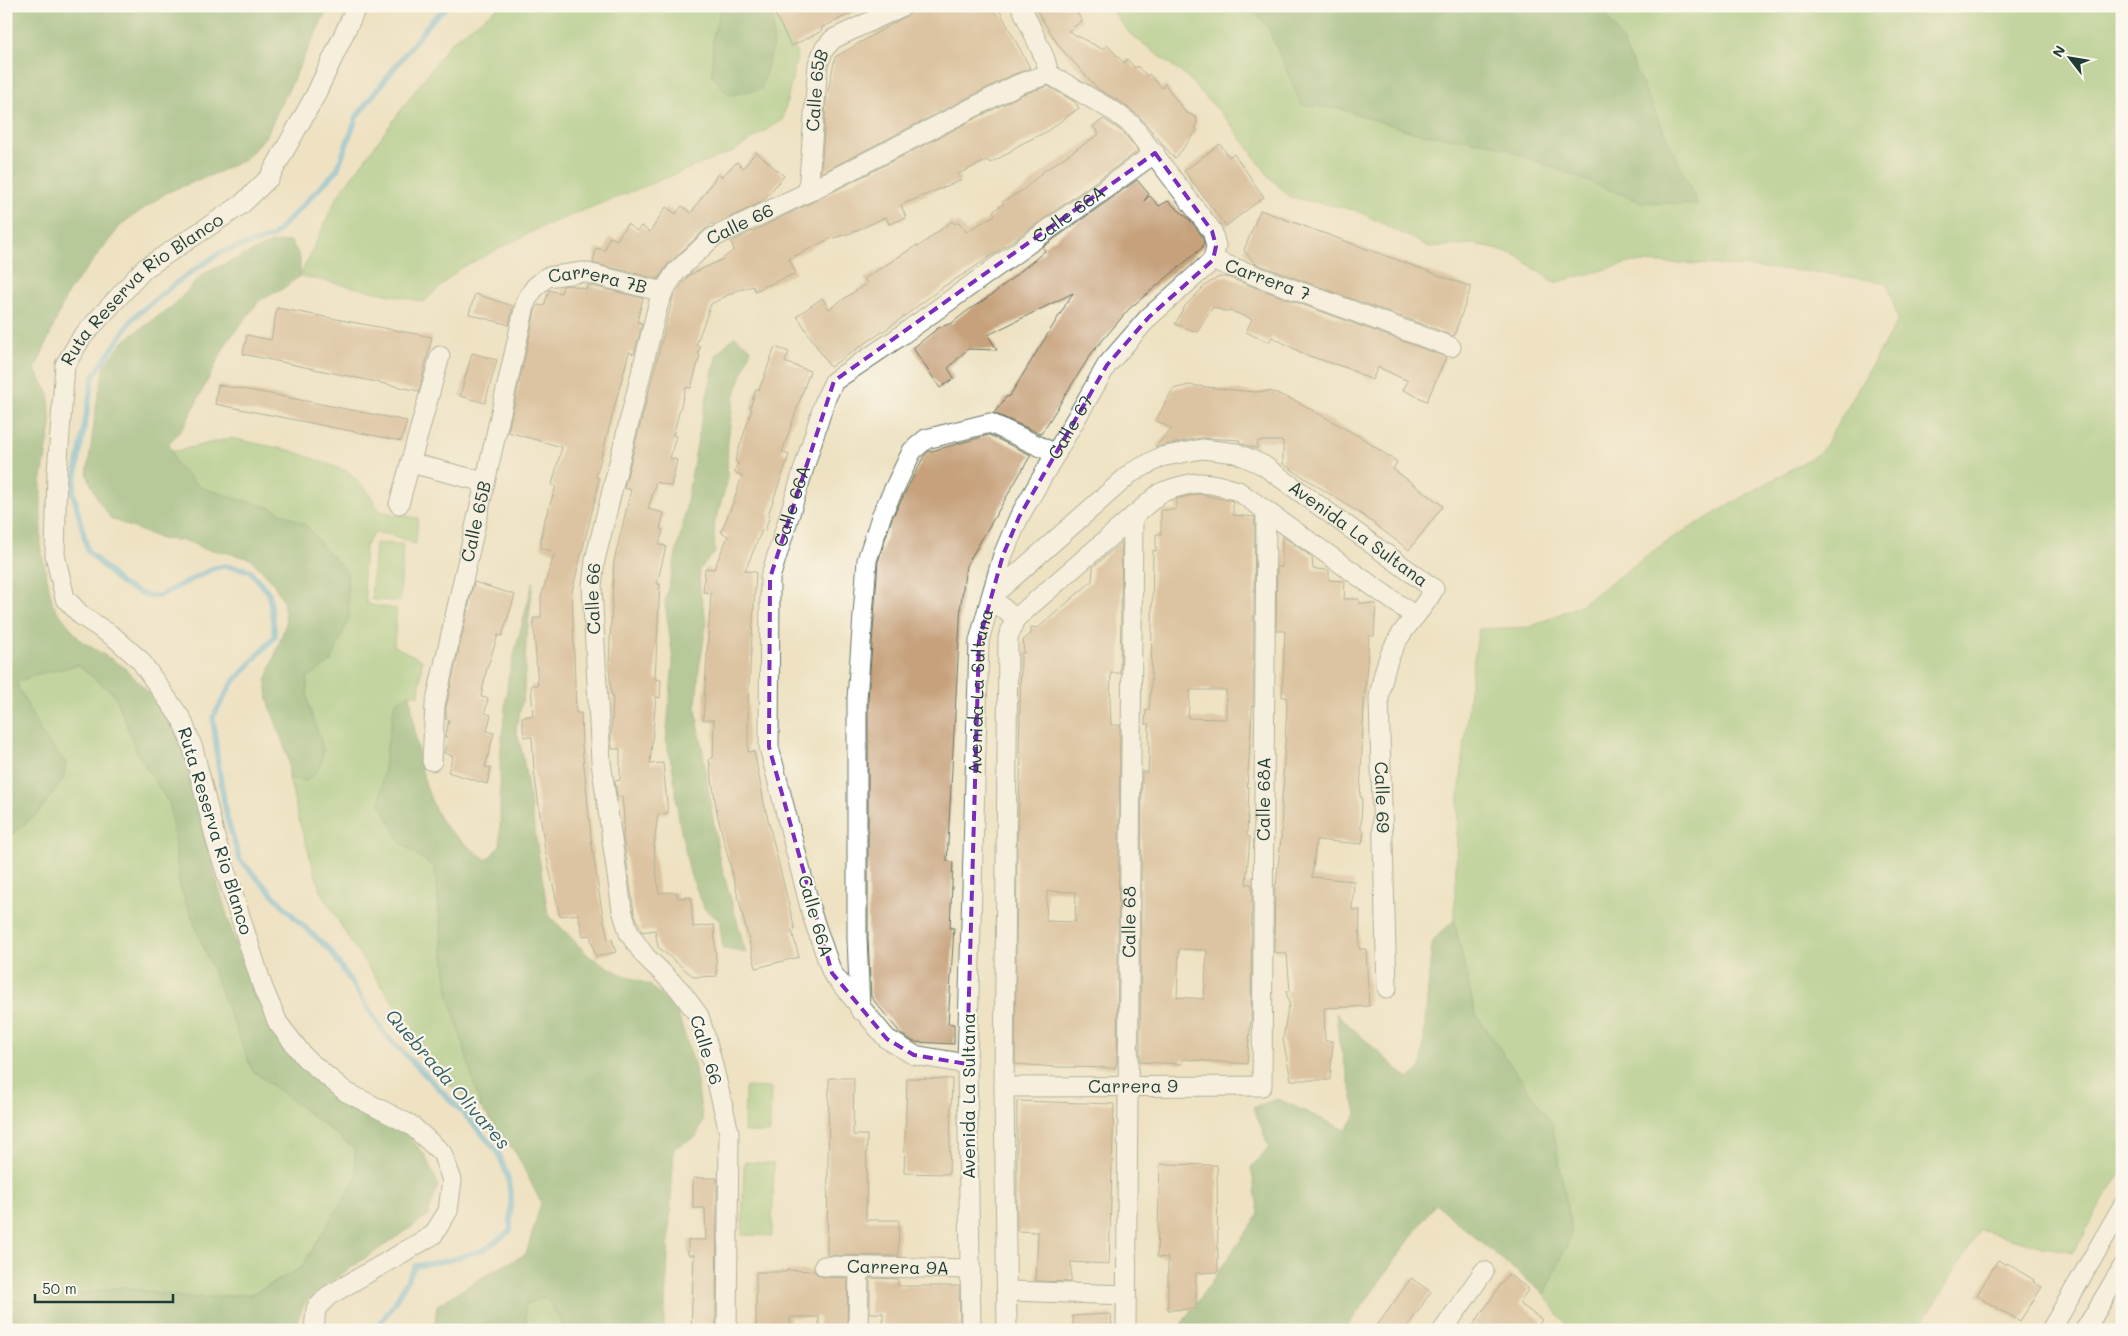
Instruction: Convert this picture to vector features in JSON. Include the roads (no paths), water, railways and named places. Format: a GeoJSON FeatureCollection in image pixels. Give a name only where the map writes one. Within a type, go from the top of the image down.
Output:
{"type":"FeatureCollection","features":[{"type":"Feature","properties":{"kind":"street","name":"Ruta Reserva Rio Blanco"},"geometry":{"type":"LineString","coordinates":[[314,1330],[316,1309],[328,1296],[433,1236],[448,1211],[452,1180],[442,1153],[411,1125],[346,1092],[305,1058],[278,1023],[263,988],[216,841],[193,748],[182,720],[140,660],[114,637],[82,616],[65,598],[55,555],[57,473],[66,365],[82,337],[144,269],[241,205],[269,178],[315,96],[357,6]]}},
{"type":"Feature","properties":{"kind":"street","name":"Calle 65B"},"geometry":{"type":"LineString","coordinates":[[808,192],[818,64],[824,49],[833,39],[903,6]]}},
{"type":"Feature","properties":{"kind":"street"},"geometry":{"type":"LineString","coordinates":[[1021,6],[1045,59],[1049,74]]}},
{"type":"Feature","properties":{"kind":"street","name":"Calle 66"},"geometry":{"type":"LineString","coordinates":[[727,1330],[729,1132],[699,1016],[680,989],[645,956],[630,933],[622,910],[601,762],[592,586],[595,560],[663,292],[676,272],[712,238],[808,192],[1019,84],[1049,74]]}},
{"type":"Feature","properties":{"kind":"street","name":"Carrera 7"},"geometry":{"type":"LineString","coordinates":[[1049,74],[1115,112],[1132,125],[1212,231],[1216,246],[1213,260],[1451,347]]}},
{"type":"Feature","properties":{"kind":"street","name":"Calle 66A"},"geometry":{"type":"LineString","coordinates":[[967,1064],[914,1055],[887,1039],[860,1010],[832,974],[812,915],[769,747],[770,578],[825,400],[834,381],[896,339],[1155,153]]}},
{"type":"Feature","properties":{"kind":"street","name":"Calle 67"},"geometry":{"type":"LineString","coordinates":[[991,597],[1003,555],[1019,518],[1107,365],[1149,317],[1213,260]]}},
{"type":"Feature","properties":{"kind":"street","name":"Carrera 7B"},"geometry":{"type":"LineString","coordinates":[[535,287],[547,277],[583,272],[663,292]]}},
{"type":"Feature","properties":{"kind":"street","name":"Calle 65B"},"geometry":{"type":"LineString","coordinates":[[432,761],[435,705],[526,301],[535,287]]}},
{"type":"Feature","properties":{"kind":"street"},"geometry":{"type":"LineString","coordinates":[[399,504],[440,356]]}},
{"type":"Feature","properties":{"kind":"street","name":"Calle 66A"},"geometry":{"type":"LineString","coordinates":[[860,1010],[857,938],[857,699],[867,560],[882,514],[912,451],[926,439],[990,423],[1056,454]]}},
{"type":"Feature","properties":{"kind":"street","name":"Avenida La Sultana"},"geometry":{"type":"LineString","coordinates":[[972,1330],[967,1064],[979,641],[991,597],[1131,473],[1161,457],[1202,449],[1236,453],[1263,465],[1434,589],[1427,604],[1415,616],[1238,491],[1208,482],[1182,485],[1160,494],[1015,618],[1008,638],[1004,1087],[1007,1330]]}},
{"type":"Feature","properties":{"kind":"street"},"geometry":{"type":"LineString","coordinates":[[411,463],[484,482]]}},
{"type":"Feature","properties":{"kind":"street","name":"Calle 68A"},"geometry":{"type":"LineString","coordinates":[[1262,1086],[1266,511]]}},
{"type":"Feature","properties":{"kind":"street","name":"Calle 68"},"geometry":{"type":"LineString","coordinates":[[1126,1330],[1130,1086],[1133,516]]}},
{"type":"Feature","properties":{"kind":"street"},"geometry":{"type":"LineString","coordinates":[[991,597],[1015,618]]}},
{"type":"Feature","properties":{"kind":"street","name":"Calle 69"},"geometry":{"type":"LineString","coordinates":[[1387,988],[1379,698],[1384,667],[1399,637],[1415,616]]}},
{"type":"Feature","properties":{"kind":"street","name":"Carrera 9"},"geometry":{"type":"LineString","coordinates":[[1004,1087],[1262,1086]]}},
{"type":"Feature","properties":{"kind":"street"},"geometry":{"type":"LineString","coordinates":[[2051,1330],[2122,1207]]}},
{"type":"Feature","properties":{"kind":"street","name":"Carrera 9A"},"geometry":{"type":"LineString","coordinates":[[824,1266],[970,1269]]}},
{"type":"Feature","properties":{"kind":"street"},"geometry":{"type":"LineString","coordinates":[[858,1330],[860,1267]]}},
{"type":"Feature","properties":{"kind":"street"},"geometry":{"type":"LineString","coordinates":[[2085,1330],[2122,1268]]}},
{"type":"Feature","properties":{"kind":"street"},"geometry":{"type":"LineString","coordinates":[[1442,1330],[1484,1271]]}},
{"type":"Feature","properties":{"kind":"street"},"geometry":{"type":"LineString","coordinates":[[1007,1291],[1126,1295]]}},
{"type":"Feature","properties":{"kind":"waterway","name":"Quebrada Olivares"},"geometry":{"type":"LineString","coordinates":[[375,1330],[394,1304],[415,1266],[450,1260],[485,1249],[510,1231],[511,1200],[508,1178],[498,1152],[466,1116],[385,1034],[330,950],[297,920],[240,860],[227,818],[218,764],[213,717],[231,685],[275,636],[269,593],[249,570],[225,566],[214,568],[159,596],[147,596],[121,584],[88,551],[73,492],[93,377],[133,318],[177,282],[221,252],[272,237],[337,170],[357,116],[431,21],[448,6]]}}]}
